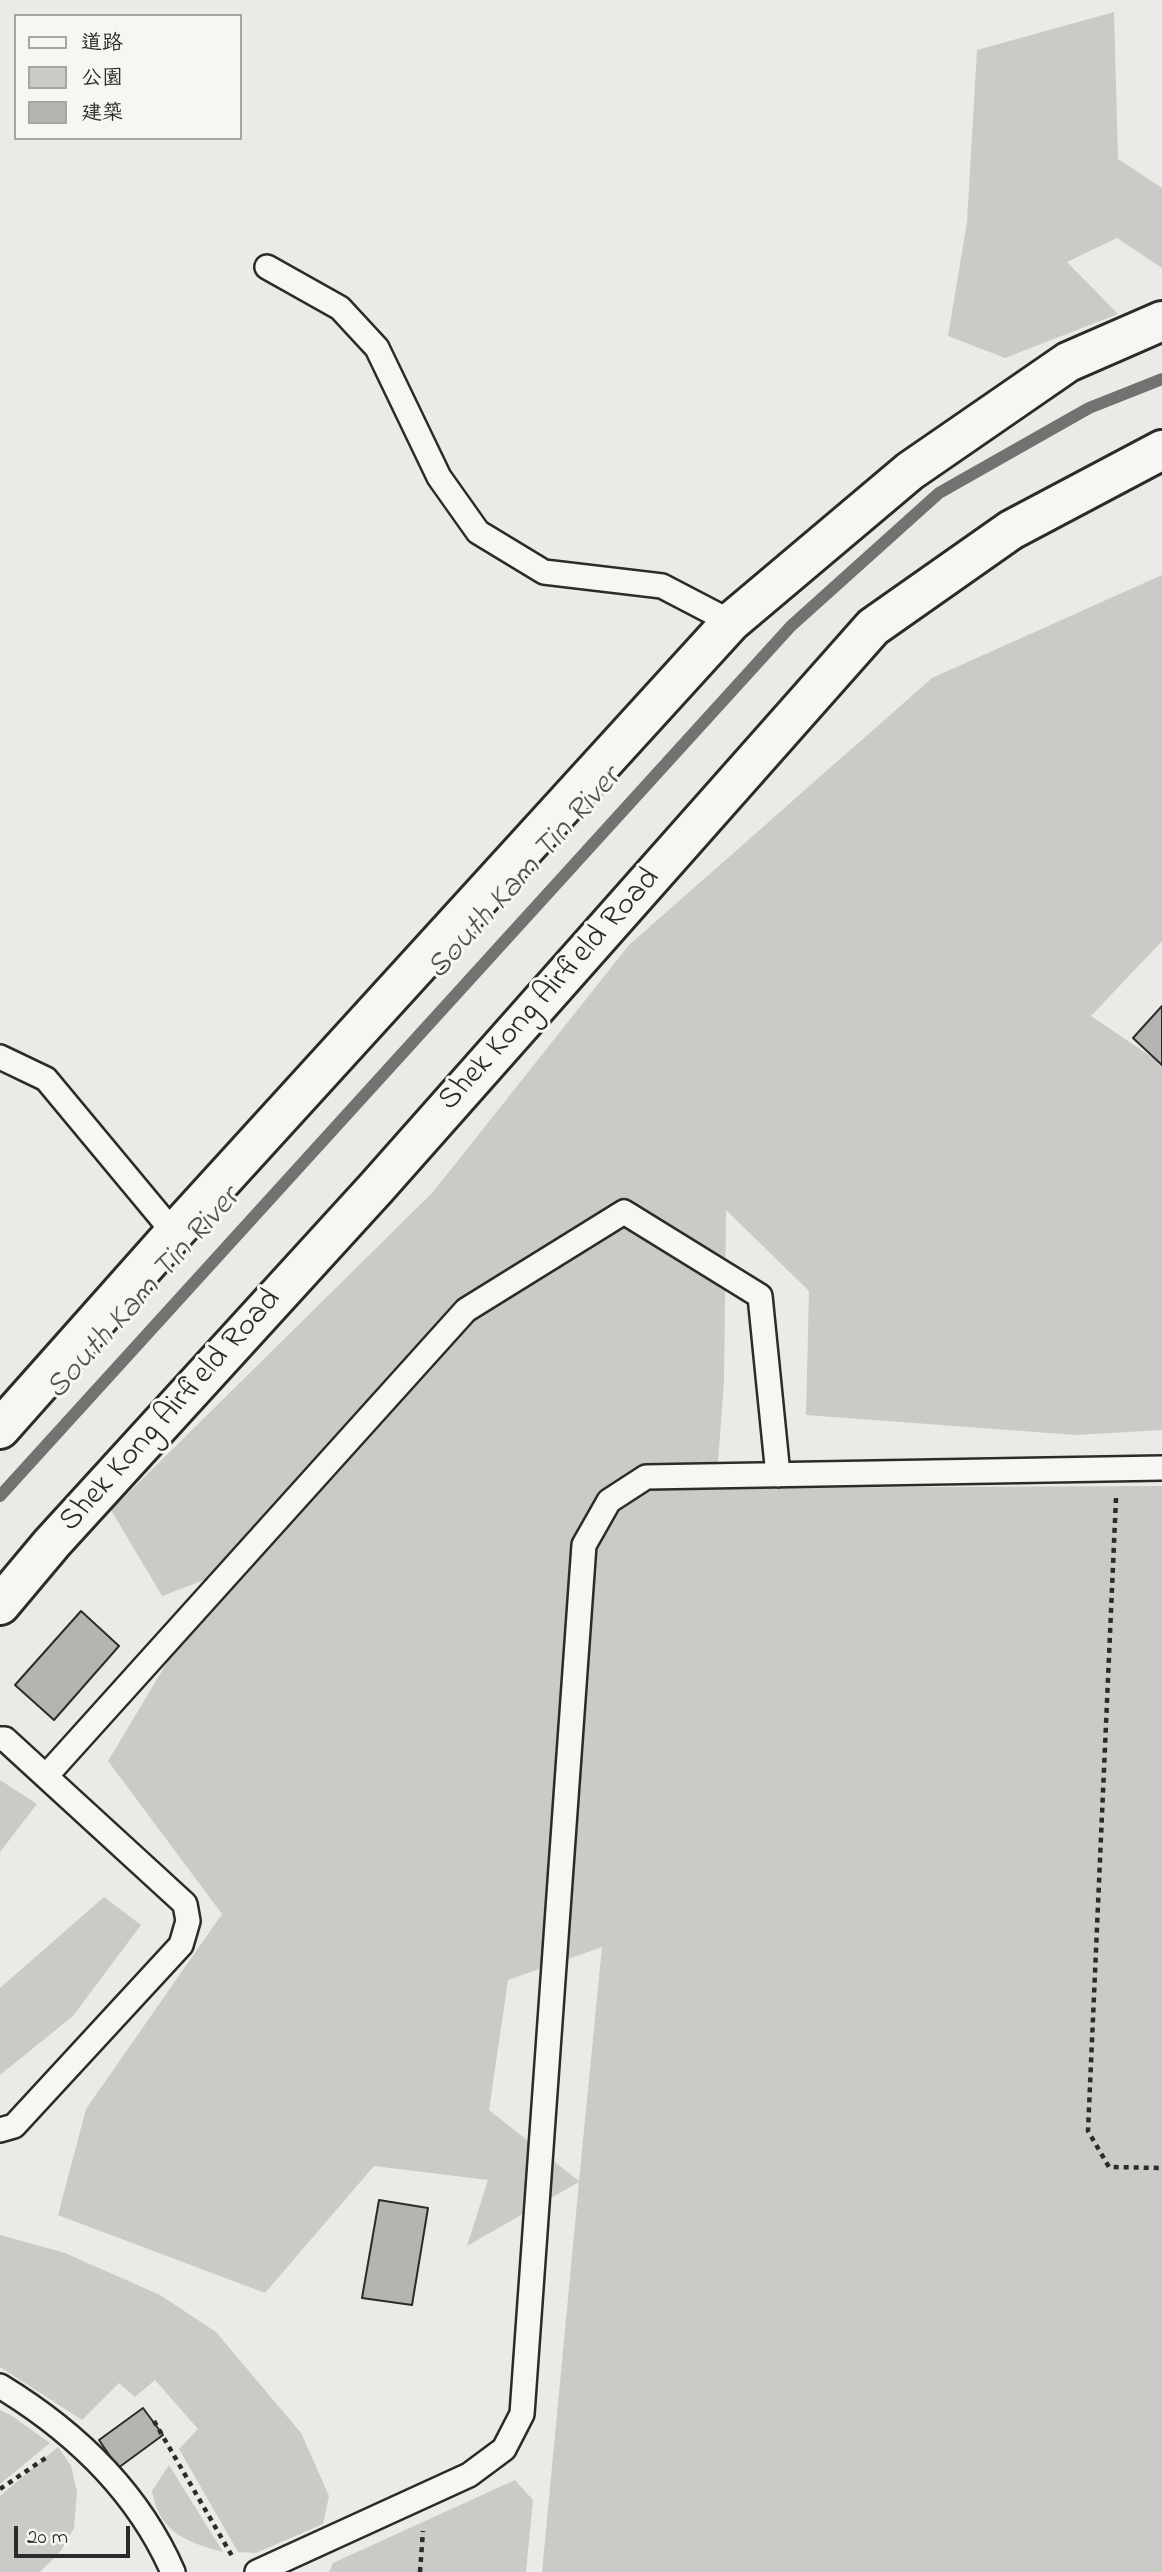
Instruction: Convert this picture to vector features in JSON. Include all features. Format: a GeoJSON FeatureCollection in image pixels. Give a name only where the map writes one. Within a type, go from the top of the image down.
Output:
{"type":"FeatureCollection","features":[{"type":"Feature","properties":{"kind":"street"},"geometry":{"type":"LineString","coordinates":[[0,1429],[174,1233],[731,622],[922,463],[1068,362],[1162,321]]}},
{"type":"Feature","properties":{"kind":"street","name":"Shek Kong Airfield Road"},"geometry":{"type":"LineString","coordinates":[[0,1605],[52,1544],[377,1187],[873,627],[1011,530],[1162,450]]}},
{"type":"Feature","properties":{"kind":"lane"},"geometry":{"type":"LineString","coordinates":[[267,267],[340,308],[377,348],[439,477],[478,532],[544,572],[662,586],[731,622]]}},
{"type":"Feature","properties":{"kind":"lane"},"geometry":{"type":"LineString","coordinates":[[0,1056],[46,1079],[174,1233]]}},
{"type":"Feature","properties":{"kind":"lane"},"geometry":{"type":"LineString","coordinates":[[46,1776],[466,1310],[624,1212],[760,1296],[778,1475]]}},
{"type":"Feature","properties":{"kind":"lane"},"geometry":{"type":"LineString","coordinates":[[257,2572],[469,2475],[504,2449],[522,2414],[584,1545],[609,1501],[646,1477],[1162,1468]]}},
{"type":"Feature","properties":{"kind":"lane"},"geometry":{"type":"LineString","coordinates":[[0,1739],[5,1739],[185,1904],[188,1921],[181,1945],[14,2126],[0,2130]]}},
{"type":"Feature","properties":{"kind":"lane"},"geometry":{"type":"LineString","coordinates":[[0,2386],[34,2407],[74,2438],[109,2474],[141,2514],[173,2572]]}},
{"type":"Feature","properties":{"kind":"path"},"geometry":{"type":"LineString","coordinates":[[1118,1469],[1088,2131],[1109,2166],[1162,2168]]}},
{"type":"Feature","properties":{"kind":"path"},"geometry":{"type":"LineString","coordinates":[[154,2421],[234,2560]]}},
{"type":"Feature","properties":{"kind":"path"},"geometry":{"type":"LineString","coordinates":[[0,2489],[74,2438]]}},
{"type":"Feature","properties":{"kind":"green space"},"geometry":{"type":"Polygon","coordinates":[[[1114,12],[1118,159],[1162,188],[1162,268],[1117,238],[1067,262],[1118,314],[1005,358],[948,336],[967,222],[977,50],[1114,12]]]}},
{"type":"Feature","properties":{"kind":"green space"},"geometry":{"type":"Polygon","coordinates":[[[1162,575],[1162,941],[1091,1016],[1162,1064],[1162,1430],[1076,1435],[806,1415],[809,1291],[726,1210],[724,1382],[716,1488],[1162,1486],[1162,2572],[542,2572],[579,2182],[467,2246],[488,2180],[374,2166],[265,2293],[58,2215],[86,2109],[222,1914],[108,1761],[220,1574],[162,1596],[111,1510],[433,1192],[629,945],[932,678],[1162,575]],[[602,1947],[508,1980],[489,2110],[579,2181],[602,1947]]]}},
{"type":"Feature","properties":{"kind":"green space"},"geometry":{"type":"Polygon","coordinates":[[[0,1780],[37,1804],[0,1852],[0,1780]]]}},
{"type":"Feature","properties":{"kind":"green space"},"geometry":{"type":"Polygon","coordinates":[[[104,1897],[141,1925],[73,2016],[0,2075],[0,1988],[104,1897]]]}},
{"type":"Feature","properties":{"kind":"green space"},"geometry":{"type":"Polygon","coordinates":[[[0,2235],[65,2253],[160,2295],[216,2332],[301,2433],[329,2496],[323,2524],[256,2553],[238,2552],[179,2449],[198,2429],[155,2380],[135,2397],[119,2383],[82,2420],[0,2367],[0,2235]]]}},
{"type":"Feature","properties":{"kind":"green space"},"geometry":{"type":"Polygon","coordinates":[[[0,2410],[50,2443],[0,2484],[0,2410]]]}},
{"type":"Feature","properties":{"kind":"green space"},"geometry":{"type":"Polygon","coordinates":[[[58,2447],[71,2466],[77,2492],[74,2528],[60,2552],[40,2572],[0,2572],[0,2496],[58,2447]]]}},
{"type":"Feature","properties":{"kind":"green space"},"geometry":{"type":"Polygon","coordinates":[[[169,2465],[223,2552],[186,2539],[168,2526],[161,2516],[152,2491],[169,2465]]]}},
{"type":"Feature","properties":{"kind":"green space"},"geometry":{"type":"Polygon","coordinates":[[[515,2480],[533,2500],[526,2572],[329,2572],[333,2563],[515,2480]]]}},
{"type":"Feature","properties":{"kind":"building"},"geometry":{"type":"Polygon","coordinates":[[[1162,1006],[1162,1065],[1133,1038],[1162,1006]]]}},
{"type":"Feature","properties":{"kind":"building"},"geometry":{"type":"Polygon","coordinates":[[[81,1611],[119,1646],[54,1720],[15,1685],[81,1611]]]}},
{"type":"Feature","properties":{"kind":"building"},"geometry":{"type":"Polygon","coordinates":[[[379,2200],[428,2208],[412,2305],[362,2298],[379,2200]]]}},
{"type":"Feature","properties":{"kind":"building"},"geometry":{"type":"Polygon","coordinates":[[[143,2408],[163,2435],[118,2468],[99,2440],[143,2408]]]}},
{"type":"Feature","properties":{"kind":"waterway","name":"South Kam Tin River"},"geometry":{"type":"LineString","coordinates":[[0,1496],[791,626],[939,493],[1089,408],[1162,379]]}}]}
